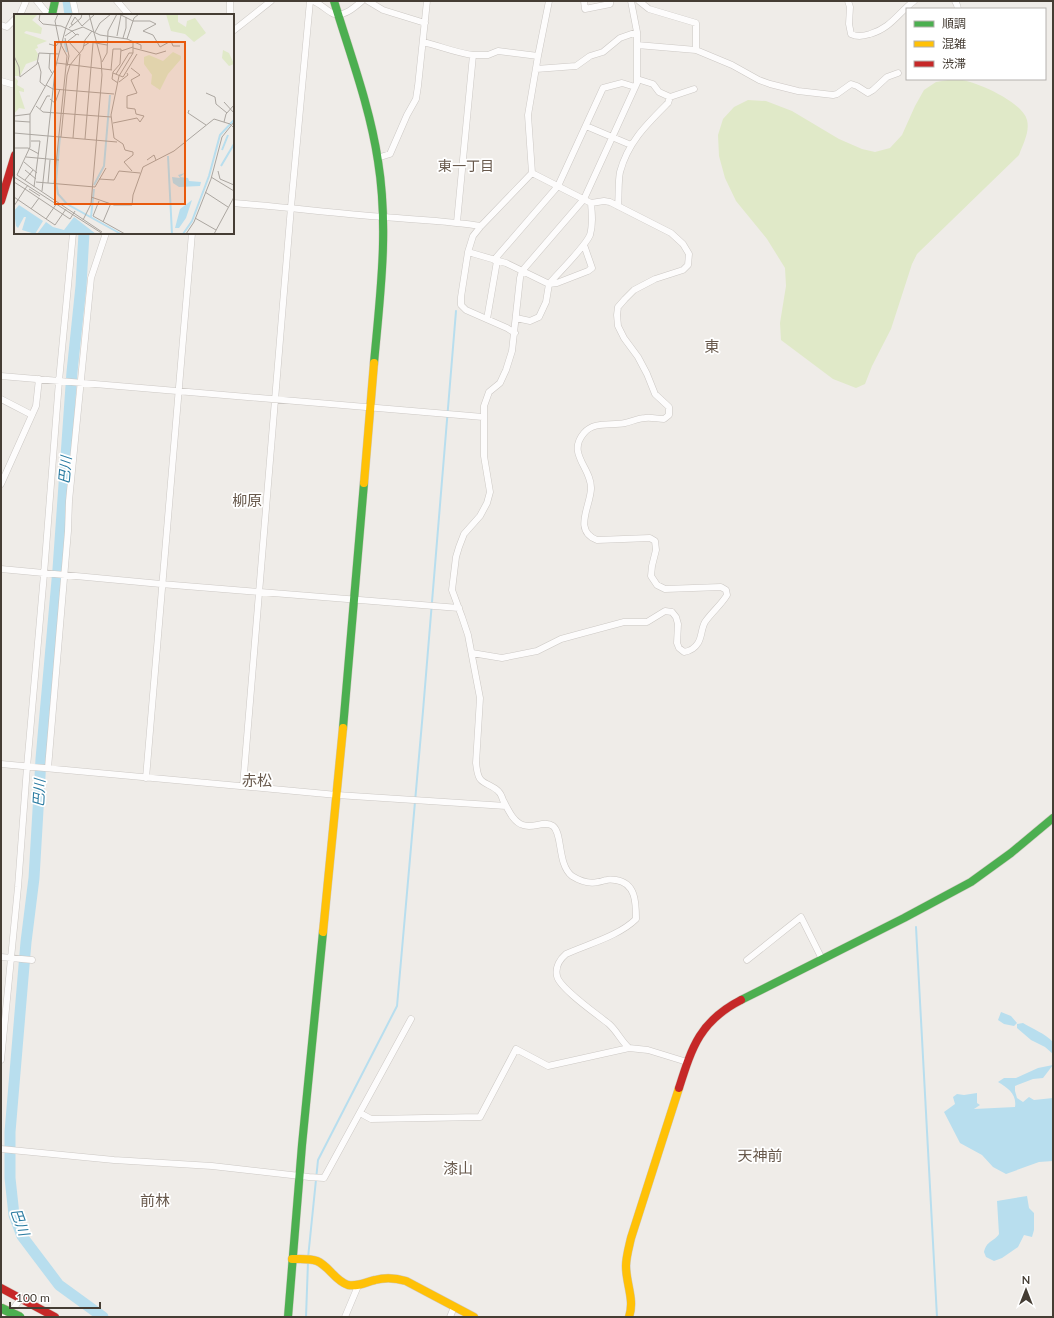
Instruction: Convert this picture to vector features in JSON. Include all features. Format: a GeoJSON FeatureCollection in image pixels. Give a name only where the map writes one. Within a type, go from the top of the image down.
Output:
{"type":"FeatureCollection","features":[{"type":"Feature","properties":{"kind":"main road"},"geometry":{"type":"LineString","coordinates":[[52,14],[55,1]]}},
{"type":"Feature","properties":{"kind":"main road"},"geometry":{"type":"LineString","coordinates":[[288,1317],[292,1258],[304,1177],[383,261],[384,217],[378,158],[367,113],[334,1]]}},
{"type":"Feature","properties":{"kind":"main road"},"geometry":{"type":"LineString","coordinates":[[1,201],[13,169]]}},
{"type":"Feature","properties":{"kind":"main road"},"geometry":{"type":"LineString","coordinates":[[629,1317],[632,1303],[626,1267],[631,1238],[687,1062],[700,1033],[712,1019],[733,1004],[971,882],[1011,853],[1053,818]]}},
{"type":"Feature","properties":{"kind":"main road"},"geometry":{"type":"LineString","coordinates":[[292,1258],[321,1263],[344,1284],[358,1286],[380,1279],[398,1278],[474,1317]]}},
{"type":"Feature","properties":{"kind":"main road"},"geometry":{"type":"LineString","coordinates":[[1,1288],[55,1317]]}},
{"type":"Feature","properties":{"kind":"main road"},"geometry":{"type":"LineString","coordinates":[[1,1308],[20,1317]]}},
{"type":"Feature","properties":{"kind":"main road"},"geometry":{"type":"LineString","coordinates":[[1,1311],[13,1317]]}},
{"type":"Feature","properties":{"kind":"street"},"geometry":{"type":"LineString","coordinates":[[20,14],[26,1]]}},
{"type":"Feature","properties":{"kind":"street"},"geometry":{"type":"LineString","coordinates":[[37,1],[46,12],[50,14]]}},
{"type":"Feature","properties":{"kind":"street"},"geometry":{"type":"LineString","coordinates":[[73,1],[76,14]]}},
{"type":"Feature","properties":{"kind":"street"},"geometry":{"type":"LineString","coordinates":[[117,1],[128,14]]}},
{"type":"Feature","properties":{"kind":"street"},"geometry":{"type":"LineString","coordinates":[[230,1],[230,14]]}},
{"type":"Feature","properties":{"kind":"street"},"geometry":{"type":"LineString","coordinates":[[234,29],[271,1]]}},
{"type":"Feature","properties":{"kind":"street"},"geometry":{"type":"LineString","coordinates":[[243,786],[291,207],[310,1]]}},
{"type":"Feature","properties":{"kind":"street"},"geometry":{"type":"LineString","coordinates":[[313,1],[320,3],[334,13],[338,14],[350,11],[362,1]]}},
{"type":"Feature","properties":{"kind":"street"},"geometry":{"type":"LineString","coordinates":[[368,1],[383,10],[425,23]]}},
{"type":"Feature","properties":{"kind":"street"},"geometry":{"type":"LineString","coordinates":[[378,158],[390,154],[416,99],[428,1]]}},
{"type":"Feature","properties":{"kind":"street"},"geometry":{"type":"LineString","coordinates":[[515,333],[466,310],[461,304],[461,297],[468,252],[473,236],[532,173],[528,115],[549,1]]}},
{"type":"Feature","properties":{"kind":"street"},"geometry":{"type":"LineString","coordinates":[[584,1],[585,9],[610,4],[610,1]]}},
{"type":"Feature","properties":{"kind":"street"},"geometry":{"type":"LineString","coordinates":[[629,1048],[611,1026],[559,982],[556,969],[561,959],[566,954],[629,926],[636,919],[636,902],[628,885],[620,881],[608,879],[597,883],[583,882],[571,875],[565,867],[559,844],[558,831],[547,823],[529,827],[522,825],[516,821],[506,806],[500,792],[481,780],[477,773],[476,763],[480,698],[472,653],[462,617],[452,590],[456,557],[464,534],[480,516],[487,503],[490,492],[484,456],[484,406],[489,392],[500,383],[512,350],[522,271],[584,199],[635,87],[637,79],[638,45],[631,1]]}},
{"type":"Feature","properties":{"kind":"street"},"geometry":{"type":"LineString","coordinates":[[639,1],[649,9],[696,24],[696,50]]}},
{"type":"Feature","properties":{"kind":"street"},"geometry":{"type":"LineString","coordinates":[[848,1],[850,6],[849,24],[851,34],[855,36],[865,36],[880,31],[906,8]]}},
{"type":"Feature","properties":{"kind":"street"},"geometry":{"type":"LineString","coordinates":[[906,8],[914,1]]}},
{"type":"Feature","properties":{"kind":"street"},"geometry":{"type":"LineString","coordinates":[[1,25],[7,27],[14,20]]}},
{"type":"Feature","properties":{"kind":"street"},"geometry":{"type":"LineString","coordinates":[[536,69],[576,66],[590,56],[603,52],[620,38],[637,32]]}},
{"type":"Feature","properties":{"kind":"street"},"geometry":{"type":"LineString","coordinates":[[423,42],[444,47],[462,54],[488,55],[498,51],[538,56]]}},
{"type":"Feature","properties":{"kind":"street"},"geometry":{"type":"LineString","coordinates":[[638,45],[696,50],[732,65],[759,80],[770,84],[823,95],[837,94],[851,84],[868,93],[887,77],[898,73]]}},
{"type":"Feature","properties":{"kind":"street"},"geometry":{"type":"LineString","coordinates":[[457,222],[473,55]]}},
{"type":"Feature","properties":{"kind":"street"},"geometry":{"type":"LineString","coordinates":[[637,79],[653,84],[659,92],[670,98],[694,90]]}},
{"type":"Feature","properties":{"kind":"street"},"geometry":{"type":"LineString","coordinates":[[1,81],[14,85]]}},
{"type":"Feature","properties":{"kind":"street"},"geometry":{"type":"LineString","coordinates":[[487,319],[496,260],[558,186],[603,88],[622,83],[635,87]]}},
{"type":"Feature","properties":{"kind":"street"},"geometry":{"type":"LineString","coordinates":[[618,206],[620,173],[625,156],[639,133],[668,103],[670,98]]}},
{"type":"Feature","properties":{"kind":"street"},"geometry":{"type":"LineString","coordinates":[[586,126],[631,145]]}},
{"type":"Feature","properties":{"kind":"street"},"geometry":{"type":"LineString","coordinates":[[472,653],[502,658],[537,651],[561,639],[624,622],[647,622],[664,611],[675,614],[678,624],[677,643],[679,648],[684,652],[689,651],[698,643],[704,624],[724,601],[727,595],[726,590],[721,587],[665,589],[657,585],[651,576],[656,550],[656,543],[654,541],[650,538],[597,540],[590,538],[584,526],[585,512],[591,489],[590,479],[578,453],[578,442],[585,432],[596,425],[624,423],[645,418],[664,419],[669,415],[669,407],[655,394],[638,357],[624,338],[618,326],[618,307],[634,290],[654,279],[683,270],[688,265],[689,254],[683,244],[671,233],[610,202],[604,201],[591,204],[532,173]]}},
{"type":"Feature","properties":{"kind":"street"},"geometry":{"type":"LineString","coordinates":[[234,203],[457,222],[481,226]]}},
{"type":"Feature","properties":{"kind":"street"},"geometry":{"type":"LineString","coordinates":[[516,318],[530,321],[539,317],[546,302],[549,284],[584,244],[589,236],[592,221],[591,204]]}},
{"type":"Feature","properties":{"kind":"street"},"geometry":{"type":"LineString","coordinates":[[1,1060],[18,887],[59,381],[73,234]]}},
{"type":"Feature","properties":{"kind":"street"},"geometry":{"type":"LineString","coordinates":[[48,768],[68,532],[69,501],[91,278],[106,234]]}},
{"type":"Feature","properties":{"kind":"street"},"geometry":{"type":"LineString","coordinates":[[146,778],[177,391],[192,234]]}},
{"type":"Feature","properties":{"kind":"street"},"geometry":{"type":"LineString","coordinates":[[468,252],[496,260],[549,284],[557,283],[592,268],[584,244]]}},
{"type":"Feature","properties":{"kind":"street"},"geometry":{"type":"LineString","coordinates":[[1,376],[483,417]]}},
{"type":"Feature","properties":{"kind":"street"},"geometry":{"type":"LineString","coordinates":[[1,484],[36,406],[39,379]]}},
{"type":"Feature","properties":{"kind":"street"},"geometry":{"type":"LineString","coordinates":[[1,399],[32,415]]}},
{"type":"Feature","properties":{"kind":"street"},"geometry":{"type":"LineString","coordinates":[[1,570],[459,608]]}},
{"type":"Feature","properties":{"kind":"street"},"geometry":{"type":"LineString","coordinates":[[1,764],[337,794],[506,806]]}},
{"type":"Feature","properties":{"kind":"street"},"geometry":{"type":"LineString","coordinates":[[747,960],[801,917],[822,959]]}},
{"type":"Feature","properties":{"kind":"street"},"geometry":{"type":"LineString","coordinates":[[1,957],[32,960]]}},
{"type":"Feature","properties":{"kind":"street"},"geometry":{"type":"LineString","coordinates":[[1,1149],[114,1160],[212,1166],[324,1178],[411,1019]]}},
{"type":"Feature","properties":{"kind":"street"},"geometry":{"type":"LineString","coordinates":[[360,1113],[371,1119],[480,1117],[516,1049],[548,1066],[629,1048],[648,1050],[687,1062]]}},
{"type":"Feature","properties":{"kind":"street"},"geometry":{"type":"LineString","coordinates":[[346,1317],[358,1286]]}},
{"type":"Feature","properties":{"kind":"street"},"geometry":{"type":"LineString","coordinates":[[8,1317],[20,1299]]}},
{"type":"Feature","properties":{"kind":"street"},"geometry":{"type":"LineString","coordinates":[[450,1317],[454,1307]]}},
{"type":"Feature","properties":{"kind":"street"},"geometry":{"type":"LineString","coordinates":[[1,1315],[5,1317]]}},
{"type":"Feature","properties":{"kind":"green space"},"geometry":{"type":"Polygon","coordinates":[[[962,80],[995,92],[1016,106],[1023,113],[1028,124],[1026,138],[1019,155],[917,254],[912,264],[891,329],[872,366],[865,384],[856,388],[833,379],[781,340],[780,323],[786,286],[785,268],[767,239],[736,201],[725,178],[719,156],[718,135],[723,119],[734,107],[748,100],[766,101],[792,111],[839,139],[862,149],[875,152],[890,148],[902,135],[924,90],[936,82],[962,80]]]}},
{"type":"Feature","properties":{"kind":"water"},"geometry":{"type":"Polygon","coordinates":[[[1001,1012],[1011,1016],[1017,1023],[1014,1026],[1004,1024],[998,1020],[1001,1012]]]}},
{"type":"Feature","properties":{"kind":"water"},"geometry":{"type":"Polygon","coordinates":[[[1023,1023],[1053,1042],[1053,1054],[1045,1047],[1031,1040],[1017,1028],[1017,1024],[1023,1023]]]}},
{"type":"Feature","properties":{"kind":"water"},"geometry":{"type":"Polygon","coordinates":[[[1053,1065],[1043,1078],[1033,1079],[1015,1086],[1015,1091],[1017,1098],[1023,1102],[1029,1097],[1034,1100],[1053,1098],[1053,1161],[1039,1162],[1006,1174],[993,1167],[982,1155],[960,1143],[944,1112],[955,1104],[953,1097],[957,1094],[964,1095],[977,1093],[977,1103],[980,1105],[974,1109],[1015,1107],[1015,1098],[1011,1092],[998,1082],[1004,1078],[1016,1078],[1038,1068],[1053,1065]]]}},
{"type":"Feature","properties":{"kind":"water"},"geometry":{"type":"Polygon","coordinates":[[[1027,1196],[1029,1208],[1034,1213],[1034,1230],[1032,1237],[1024,1235],[1018,1247],[1002,1258],[994,1261],[986,1257],[984,1252],[985,1248],[999,1234],[997,1201],[1027,1196]]]}},
{"type":"Feature","properties":{"kind":"waterway","name":"巴川"},"geometry":{"type":"LineString","coordinates":[[68,1],[70,14]]}},
{"type":"Feature","properties":{"kind":"waterway","name":"巴川"},"geometry":{"type":"LineString","coordinates":[[84,234],[81,286],[72,372],[58,569],[41,759],[34,878],[26,942],[10,1132],[10,1178],[14,1215],[22,1236],[59,1285],[103,1317]]}},
{"type":"Feature","properties":{"kind":"waterway"},"geometry":{"type":"LineString","coordinates":[[308,1258],[318,1160],[397,1006],[456,311]]}},
{"type":"Feature","properties":{"kind":"waterway"},"geometry":{"type":"LineString","coordinates":[[916,927],[937,1317]]}},
{"type":"Feature","properties":{"kind":"waterway"},"geometry":{"type":"LineString","coordinates":[[306,1317],[308,1262]]}},
{"type":"Feature","properties":{"kind":"traffic: fast"},"geometry":{"type":"LineString","coordinates":[[52,14],[55,1]]}},
{"type":"Feature","properties":{"kind":"traffic: fast"},"geometry":{"type":"LineString","coordinates":[[334,1],[370,121],[378,161],[381,186],[383,212],[381,288],[374,363]]}},
{"type":"Feature","properties":{"kind":"traffic: fast"},"geometry":{"type":"LineString","coordinates":[[343,728],[364,483]]}},
{"type":"Feature","properties":{"kind":"traffic: fast"},"geometry":{"type":"LineString","coordinates":[[741,1000],[904,918],[971,882],[1011,853],[1053,818]]}},
{"type":"Feature","properties":{"kind":"traffic: fast"},"geometry":{"type":"LineString","coordinates":[[288,1317],[302,1145],[323,932]]}},
{"type":"Feature","properties":{"kind":"traffic: fast"},"geometry":{"type":"LineString","coordinates":[[1,1308],[20,1317]]}},
{"type":"Feature","properties":{"kind":"traffic: slow"},"geometry":{"type":"LineString","coordinates":[[364,483],[374,363]]}},
{"type":"Feature","properties":{"kind":"traffic: slow"},"geometry":{"type":"LineString","coordinates":[[323,932],[343,728]]}},
{"type":"Feature","properties":{"kind":"traffic: slow"},"geometry":{"type":"LineString","coordinates":[[629,1317],[631,1311],[631,1298],[626,1273],[626,1263],[631,1238],[679,1088]]}},
{"type":"Feature","properties":{"kind":"traffic: slow"},"geometry":{"type":"LineString","coordinates":[[292,1259],[308,1259],[317,1261],[325,1266],[339,1280],[348,1285],[359,1285],[383,1278],[406,1281],[474,1317]]}},
{"type":"Feature","properties":{"kind":"traffic: jam"},"geometry":{"type":"LineString","coordinates":[[1,201],[14,158]]}},
{"type":"Feature","properties":{"kind":"traffic: jam"},"geometry":{"type":"LineString","coordinates":[[679,1088],[688,1060],[700,1036],[707,1026],[727,1008],[741,1000]]}},
{"type":"Feature","properties":{"kind":"traffic: jam"},"geometry":{"type":"LineString","coordinates":[[1,1288],[55,1317]]}},
{"type":"Feature","properties":{"kind":"district","name":"東一丁目"},"geometry":{"type":"Point","coordinates":[466,166]}},
{"type":"Feature","properties":{"kind":"district","name":"東"},"geometry":{"type":"Point","coordinates":[712,347]}},
{"type":"Feature","properties":{"kind":"district","name":"柳原"},"geometry":{"type":"Point","coordinates":[247,501]}},
{"type":"Feature","properties":{"kind":"district","name":"赤松"},"geometry":{"type":"Point","coordinates":[257,781]}},
{"type":"Feature","properties":{"kind":"district","name":"天神前"},"geometry":{"type":"Point","coordinates":[760,1156]}},
{"type":"Feature","properties":{"kind":"district","name":"漆山"},"geometry":{"type":"Point","coordinates":[458,1169]}},
{"type":"Feature","properties":{"kind":"district","name":"前林"},"geometry":{"type":"Point","coordinates":[155,1201]}}]}
